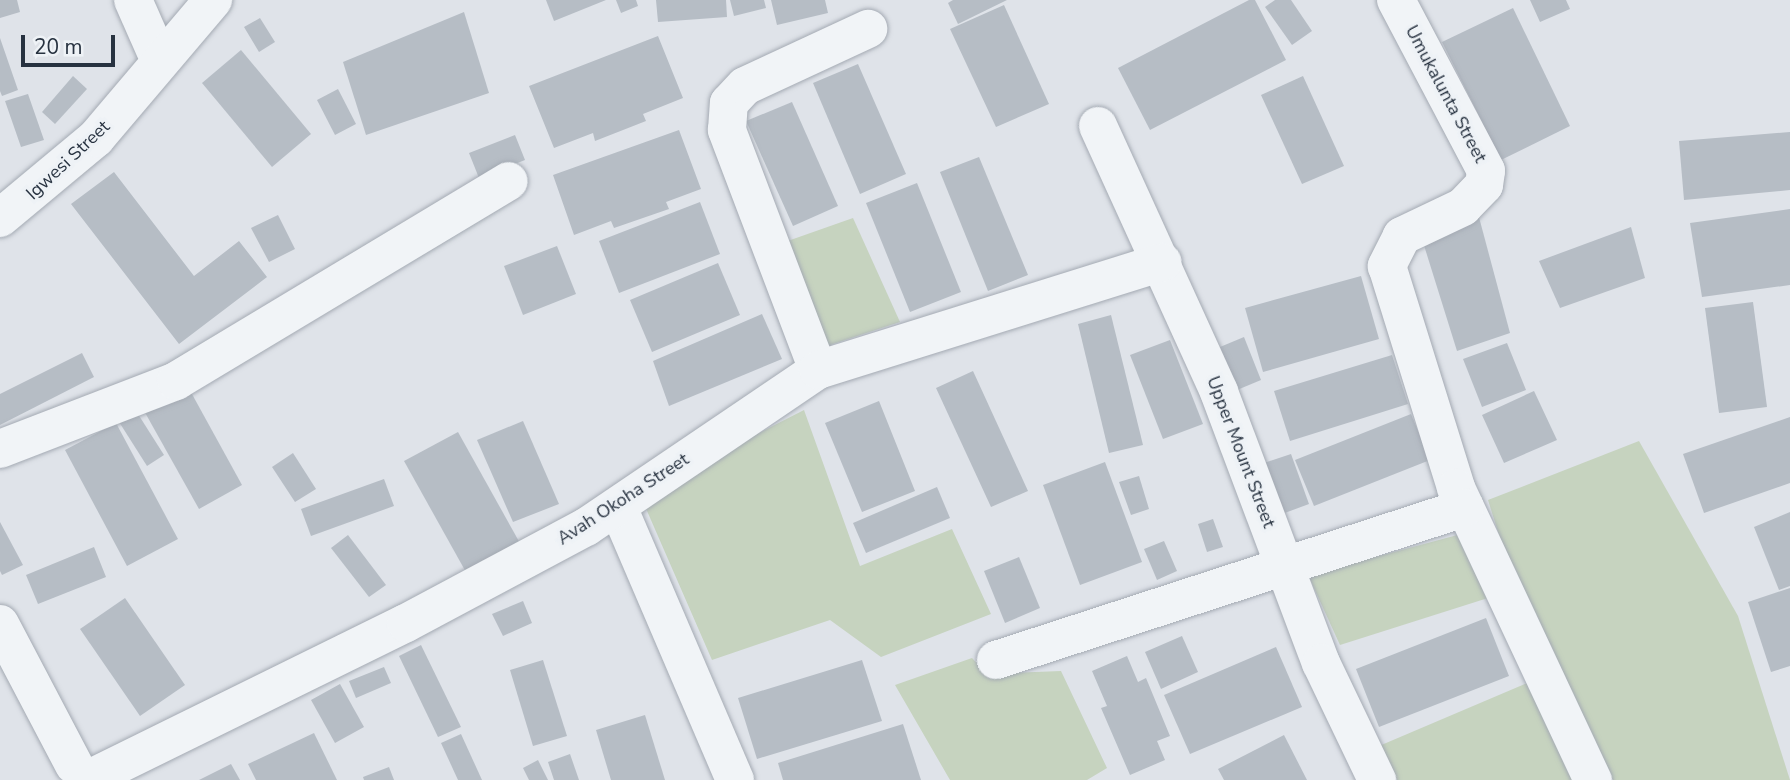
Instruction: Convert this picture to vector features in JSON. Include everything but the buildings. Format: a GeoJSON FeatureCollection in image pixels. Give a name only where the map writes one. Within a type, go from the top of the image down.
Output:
{"type":"FeatureCollection","features":[{"type":"Feature","properties":{"kind":"street"},"geometry":{"type":"LineString","coordinates":[[133,0],[159,59]]}},
{"type":"Feature","properties":{"kind":"street","name":"Igwesi Street"},"geometry":{"type":"LineString","coordinates":[[0,218],[96,138],[159,59],[212,0]]}},
{"type":"Feature","properties":{"kind":"street","name":"Umukalunta Street"},"geometry":{"type":"LineString","coordinates":[[1396,0],[1486,171],[1484,185],[1463,207],[1402,236],[1387,266],[1465,508]]}},
{"type":"Feature","properties":{"kind":"street"},"geometry":{"type":"LineString","coordinates":[[818,370],[727,130],[729,103],[745,86],[868,29]]}},
{"type":"Feature","properties":{"kind":"street","name":"Upper Mount Street"},"geometry":{"type":"LineString","coordinates":[[1098,126],[1219,392],[1321,663],[1377,780]]}},
{"type":"Feature","properties":{"kind":"street"},"geometry":{"type":"LineString","coordinates":[[0,449],[176,381],[509,181]]}},
{"type":"Feature","properties":{"kind":"street","name":"Avah Okoha Street"},"geometry":{"type":"LineString","coordinates":[[84,775],[406,623],[618,506],[818,370],[1162,262]]}},
{"type":"Feature","properties":{"kind":"street"},"geometry":{"type":"LineString","coordinates":[[618,506],[735,780]]}},
{"type":"Feature","properties":{"kind":"street"},"geometry":{"type":"LineString","coordinates":[[996,660],[1465,508],[1593,780]]}},
{"type":"Feature","properties":{"kind":"street"},"geometry":{"type":"LineString","coordinates":[[0,624],[84,775]]}},
{"type":"Feature","properties":{"kind":"green space"},"geometry":{"type":"Polygon","coordinates":[[[853,218],[900,322],[824,347],[782,243],[853,218]]]}},
{"type":"Feature","properties":{"kind":"green space"},"geometry":{"type":"Polygon","coordinates":[[[804,410],[860,566],[952,529],[991,614],[881,657],[830,620],[712,660],[644,504],[703,462],[804,410]]]}},
{"type":"Feature","properties":{"kind":"green space"},"geometry":{"type":"Polygon","coordinates":[[[1639,441],[1738,616],[1790,780],[1613,780],[1516,589],[1488,500],[1639,441]]]}},
{"type":"Feature","properties":{"kind":"green space"},"geometry":{"type":"Polygon","coordinates":[[[1465,533],[1488,598],[1340,645],[1308,575],[1465,533]]]}},
{"type":"Feature","properties":{"kind":"green space"},"geometry":{"type":"Polygon","coordinates":[[[972,658],[987,674],[1061,671],[1107,768],[1087,780],[950,780],[895,685],[972,658]]]}},
{"type":"Feature","properties":{"kind":"green space"},"geometry":{"type":"Polygon","coordinates":[[[1532,681],[1579,780],[1397,780],[1379,746],[1532,681]]]}}]}
